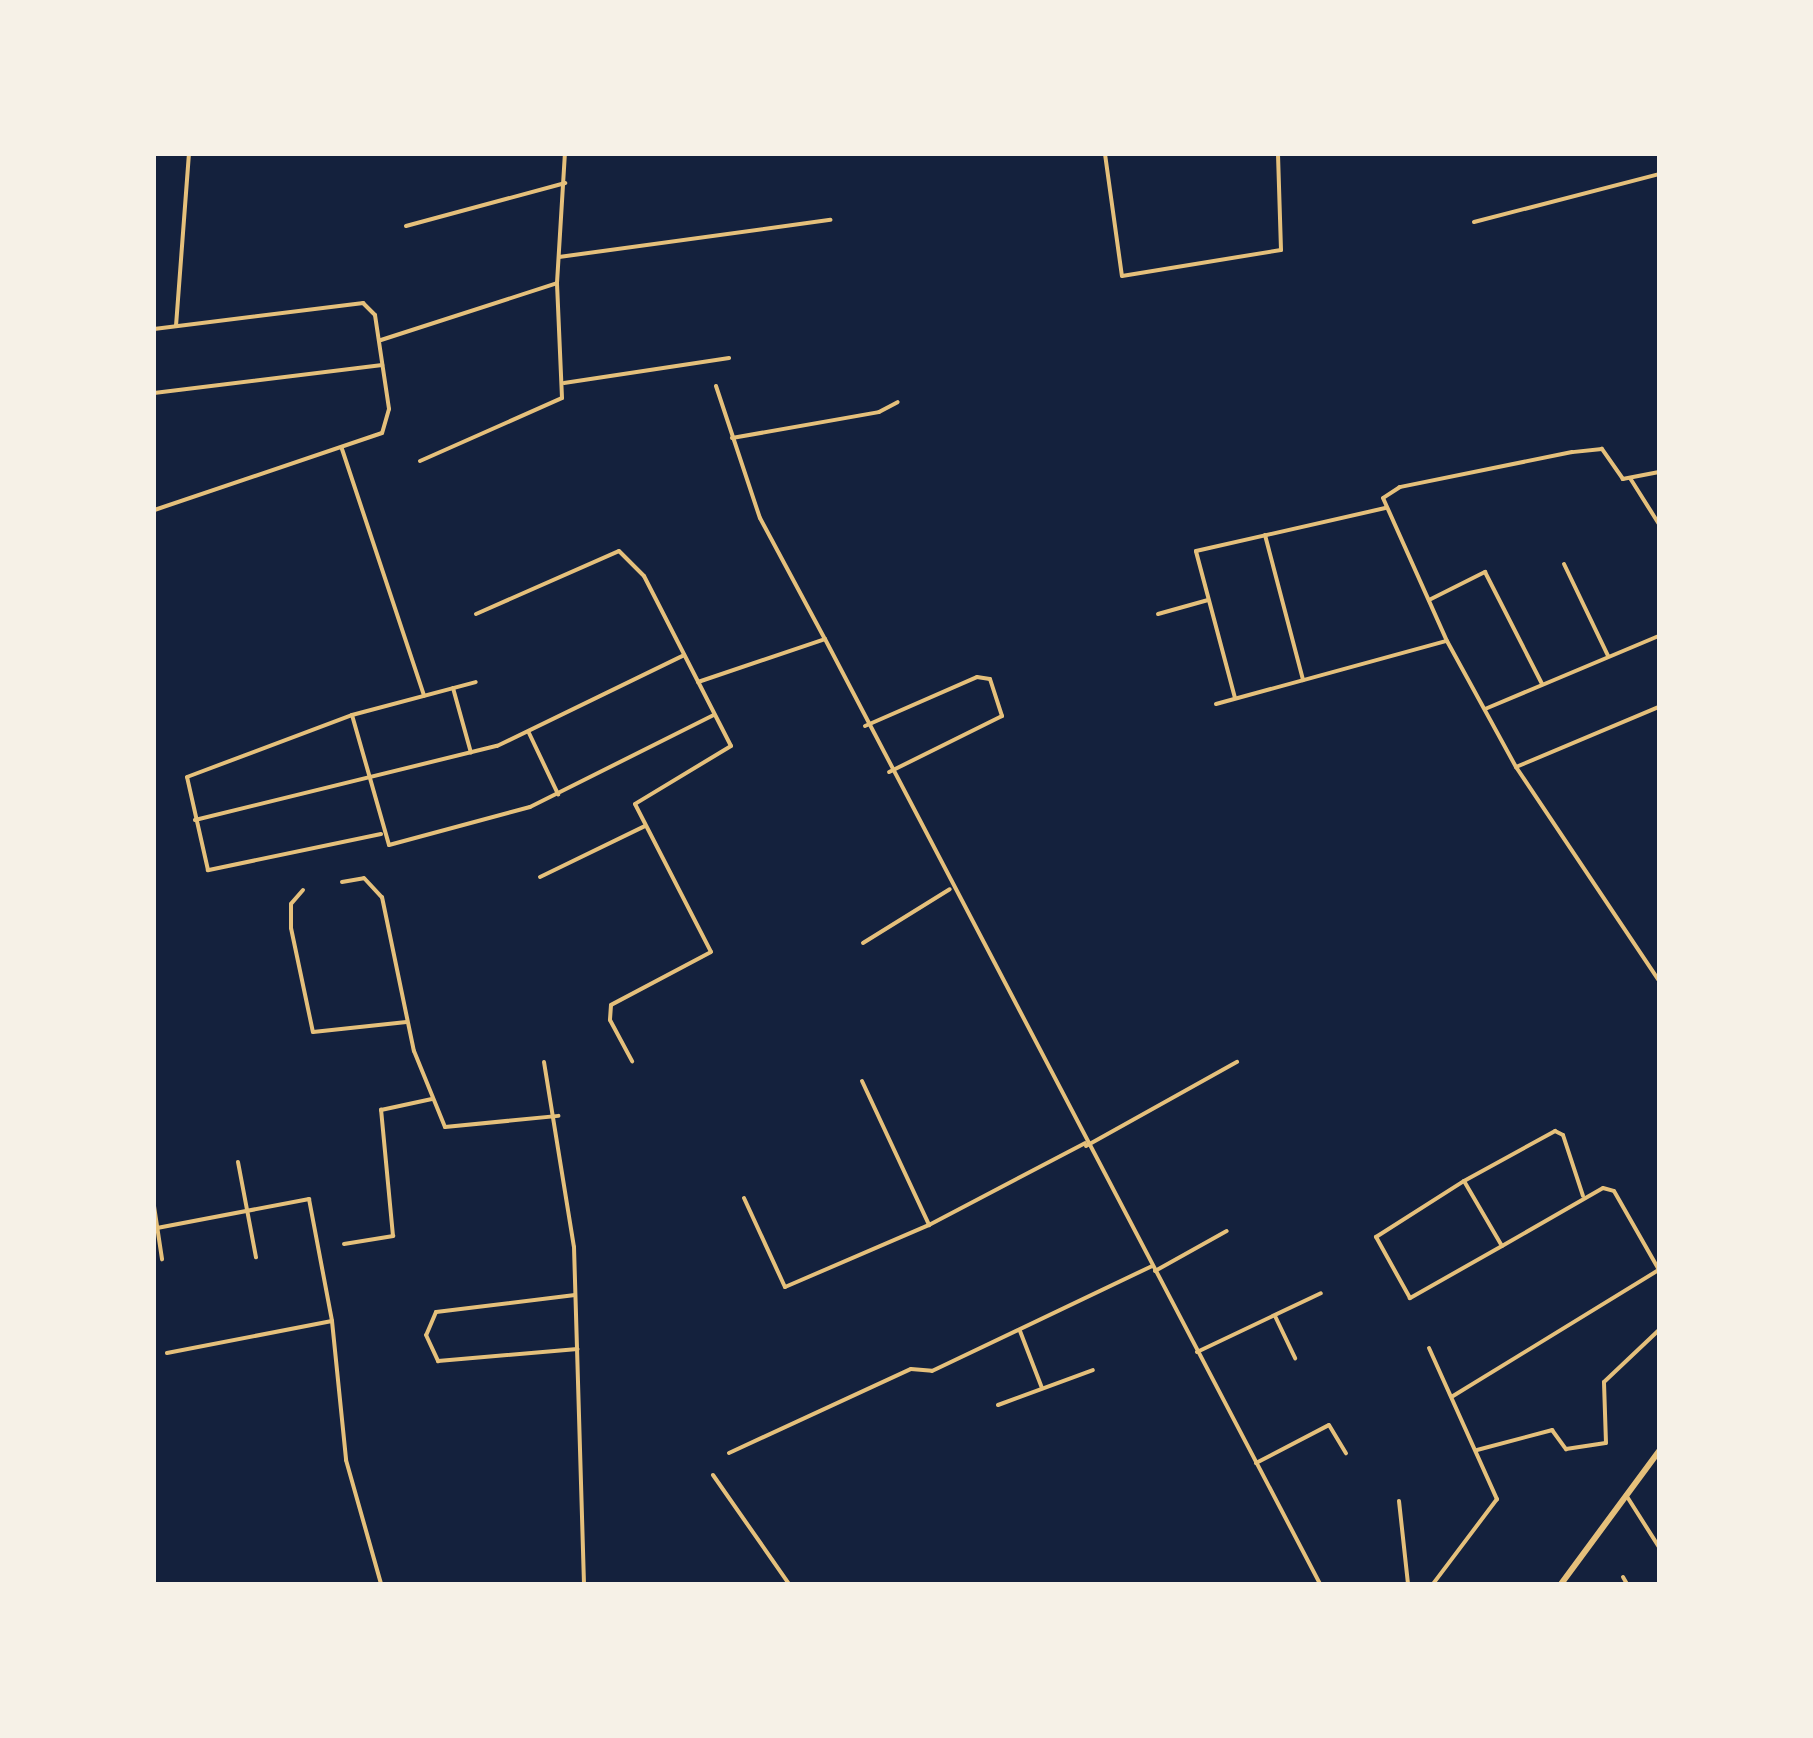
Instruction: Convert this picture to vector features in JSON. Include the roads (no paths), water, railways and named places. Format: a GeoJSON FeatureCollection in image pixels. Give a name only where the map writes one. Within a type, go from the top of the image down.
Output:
{"type":"FeatureCollection","features":[{"type":"Feature","properties":{"kind":"main road"},"geometry":{"type":"LineString","coordinates":[[1564,1583],[1659,1451]]}},
{"type":"Feature","properties":{"kind":"street"},"geometry":{"type":"LineString","coordinates":[[176,326],[189,154]]}},
{"type":"Feature","properties":{"kind":"street"},"geometry":{"type":"LineString","coordinates":[[420,461],[558,403],[564,383],[557,283],[565,154]]}},
{"type":"Feature","properties":{"kind":"street"},"geometry":{"type":"LineString","coordinates":[[1105,154],[1122,276],[1281,250],[1278,154]]}},
{"type":"Feature","properties":{"kind":"street"},"geometry":{"type":"LineString","coordinates":[[1474,222],[1659,174]]}},
{"type":"Feature","properties":{"kind":"street"},"geometry":{"type":"LineString","coordinates":[[406,226],[565,183]]}},
{"type":"Feature","properties":{"kind":"street"},"geometry":{"type":"LineString","coordinates":[[559,257],[830,220]]}},
{"type":"Feature","properties":{"kind":"street"},"geometry":{"type":"LineString","coordinates":[[381,340],[557,283]]}},
{"type":"Feature","properties":{"kind":"street"},"geometry":{"type":"LineString","coordinates":[[154,329],[363,303],[375,315],[381,340],[387,428],[342,449],[154,510]]}},
{"type":"Feature","properties":{"kind":"street"},"geometry":{"type":"LineString","coordinates":[[564,383],[729,358]]}},
{"type":"Feature","properties":{"kind":"street"},"geometry":{"type":"LineString","coordinates":[[154,393],[382,365]]}},
{"type":"Feature","properties":{"kind":"street"},"geometry":{"type":"LineString","coordinates":[[716,386],[760,518],[825,639],[865,727],[1320,1584]]}},
{"type":"Feature","properties":{"kind":"street"},"geometry":{"type":"LineString","coordinates":[[732,438],[879,412],[898,402]]}},
{"type":"Feature","properties":{"kind":"street"},"geometry":{"type":"LineString","coordinates":[[342,449],[424,696]]}},
{"type":"Feature","properties":{"kind":"street"},"geometry":{"type":"LineString","coordinates":[[1659,472],[1630,478],[1617,475],[1602,449],[1572,452],[1400,487],[1385,495],[1385,508],[1447,641],[1516,767],[1659,981]]}},
{"type":"Feature","properties":{"kind":"street"},"geometry":{"type":"LineString","coordinates":[[1630,478],[1659,524]]}},
{"type":"Feature","properties":{"kind":"street"},"geometry":{"type":"LineString","coordinates":[[1235,698],[1208,600],[1198,549],[1385,508]]}},
{"type":"Feature","properties":{"kind":"street"},"geometry":{"type":"LineString","coordinates":[[1265,535],[1303,680]]}},
{"type":"Feature","properties":{"kind":"street"},"geometry":{"type":"LineString","coordinates":[[476,614],[619,551],[644,576],[731,751],[637,798],[645,826],[711,952],[611,1005],[610,1020],[632,1061]]}},
{"type":"Feature","properties":{"kind":"street"},"geometry":{"type":"LineString","coordinates":[[1564,564],[1608,656]]}},
{"type":"Feature","properties":{"kind":"street"},"geometry":{"type":"LineString","coordinates":[[1429,600],[1485,572],[1542,684]]}},
{"type":"Feature","properties":{"kind":"street"},"geometry":{"type":"LineString","coordinates":[[1158,614],[1208,600]]}},
{"type":"Feature","properties":{"kind":"street"},"geometry":{"type":"LineString","coordinates":[[1485,709],[1659,636]]}},
{"type":"Feature","properties":{"kind":"street"},"geometry":{"type":"LineString","coordinates":[[698,682],[825,639]]}},
{"type":"Feature","properties":{"kind":"street"},"geometry":{"type":"LineString","coordinates":[[1216,704],[1447,641]]}},
{"type":"Feature","properties":{"kind":"street"},"geometry":{"type":"LineString","coordinates":[[195,820],[369,781],[471,753],[529,733],[684,655]]}},
{"type":"Feature","properties":{"kind":"street"},"geometry":{"type":"LineString","coordinates":[[865,727],[977,677],[990,679],[1002,716],[889,772]]}},
{"type":"Feature","properties":{"kind":"street"},"geometry":{"type":"LineString","coordinates":[[381,834],[213,871],[204,866],[186,784],[191,774],[352,715],[476,682]]}},
{"type":"Feature","properties":{"kind":"street"},"geometry":{"type":"LineString","coordinates":[[453,688],[471,753]]}},
{"type":"Feature","properties":{"kind":"street"},"geometry":{"type":"LineString","coordinates":[[1516,767],[1659,707]]}},
{"type":"Feature","properties":{"kind":"street"},"geometry":{"type":"LineString","coordinates":[[352,715],[383,844],[395,844],[558,794],[714,715]]}},
{"type":"Feature","properties":{"kind":"street"},"geometry":{"type":"LineString","coordinates":[[529,733],[558,794]]}},
{"type":"Feature","properties":{"kind":"street"},"geometry":{"type":"LineString","coordinates":[[540,877],[645,826]]}},
{"type":"Feature","properties":{"kind":"street"},"geometry":{"type":"LineString","coordinates":[[342,882],[364,878],[382,897],[406,1022],[432,1099],[452,1129],[558,1116]]}},
{"type":"Feature","properties":{"kind":"street"},"geometry":{"type":"LineString","coordinates":[[863,943],[950,889]]}},
{"type":"Feature","properties":{"kind":"street"},"geometry":{"type":"LineString","coordinates":[[303,890],[291,904],[291,928],[313,1032],[406,1022]]}},
{"type":"Feature","properties":{"kind":"street"},"geometry":{"type":"LineString","coordinates":[[544,1062],[558,1116],[575,1295],[584,1584]]}},
{"type":"Feature","properties":{"kind":"street"},"geometry":{"type":"LineString","coordinates":[[744,1198],[785,1287],[929,1225],[1237,1062]]}},
{"type":"Feature","properties":{"kind":"street"},"geometry":{"type":"LineString","coordinates":[[862,1081],[929,1225]]}},
{"type":"Feature","properties":{"kind":"street"},"geometry":{"type":"LineString","coordinates":[[344,1244],[393,1236],[381,1110],[432,1099]]}},
{"type":"Feature","properties":{"kind":"street"},"geometry":{"type":"LineString","coordinates":[[1453,1396],[1659,1270],[1614,1191],[1583,1196],[1410,1298],[1376,1237],[1464,1181],[1555,1131],[1563,1135],[1583,1196]]}},
{"type":"Feature","properties":{"kind":"street"},"geometry":{"type":"LineString","coordinates":[[238,1162],[256,1257]]}},
{"type":"Feature","properties":{"kind":"street"},"geometry":{"type":"LineString","coordinates":[[1464,1181],[1502,1246]]}},
{"type":"Feature","properties":{"kind":"street"},"geometry":{"type":"LineString","coordinates":[[157,1228],[309,1199],[332,1321],[346,1460],[381,1584]]}},
{"type":"Feature","properties":{"kind":"street"},"geometry":{"type":"LineString","coordinates":[[154,1206],[162,1259]]}},
{"type":"Feature","properties":{"kind":"street"},"geometry":{"type":"LineString","coordinates":[[729,1453],[911,1369],[932,1371],[1227,1231]]}},
{"type":"Feature","properties":{"kind":"street"},"geometry":{"type":"LineString","coordinates":[[1197,1352],[1321,1293]]}},
{"type":"Feature","properties":{"kind":"street"},"geometry":{"type":"LineString","coordinates":[[575,1295],[436,1312],[426,1335],[438,1361],[577,1349]]}},
{"type":"Feature","properties":{"kind":"street"},"geometry":{"type":"LineString","coordinates":[[1275,1316],[1295,1358]]}},
{"type":"Feature","properties":{"kind":"street"},"geometry":{"type":"LineString","coordinates":[[167,1353],[332,1321]]}},
{"type":"Feature","properties":{"kind":"street"},"geometry":{"type":"LineString","coordinates":[[1020,1330],[1042,1388]]}},
{"type":"Feature","properties":{"kind":"street"},"geometry":{"type":"LineString","coordinates":[[1477,1450],[1552,1430],[1566,1449],[1606,1443],[1604,1382],[1659,1330]]}},
{"type":"Feature","properties":{"kind":"street"},"geometry":{"type":"LineString","coordinates":[[1429,1348],[1497,1499],[1433,1584]]}},
{"type":"Feature","properties":{"kind":"street"},"geometry":{"type":"LineString","coordinates":[[998,1405],[1093,1370]]}},
{"type":"Feature","properties":{"kind":"street"},"geometry":{"type":"LineString","coordinates":[[1256,1463],[1329,1425],[1346,1453]]}},
{"type":"Feature","properties":{"kind":"street"},"geometry":{"type":"LineString","coordinates":[[713,1475],[789,1584]]}},
{"type":"Feature","properties":{"kind":"street"},"geometry":{"type":"LineString","coordinates":[[1626,1495],[1659,1547]]}},
{"type":"Feature","properties":{"kind":"street"},"geometry":{"type":"LineString","coordinates":[[1399,1501],[1408,1584]]}},
{"type":"Feature","properties":{"kind":"street"},"geometry":{"type":"LineString","coordinates":[[1623,1577],[1627,1584]]}}]}
